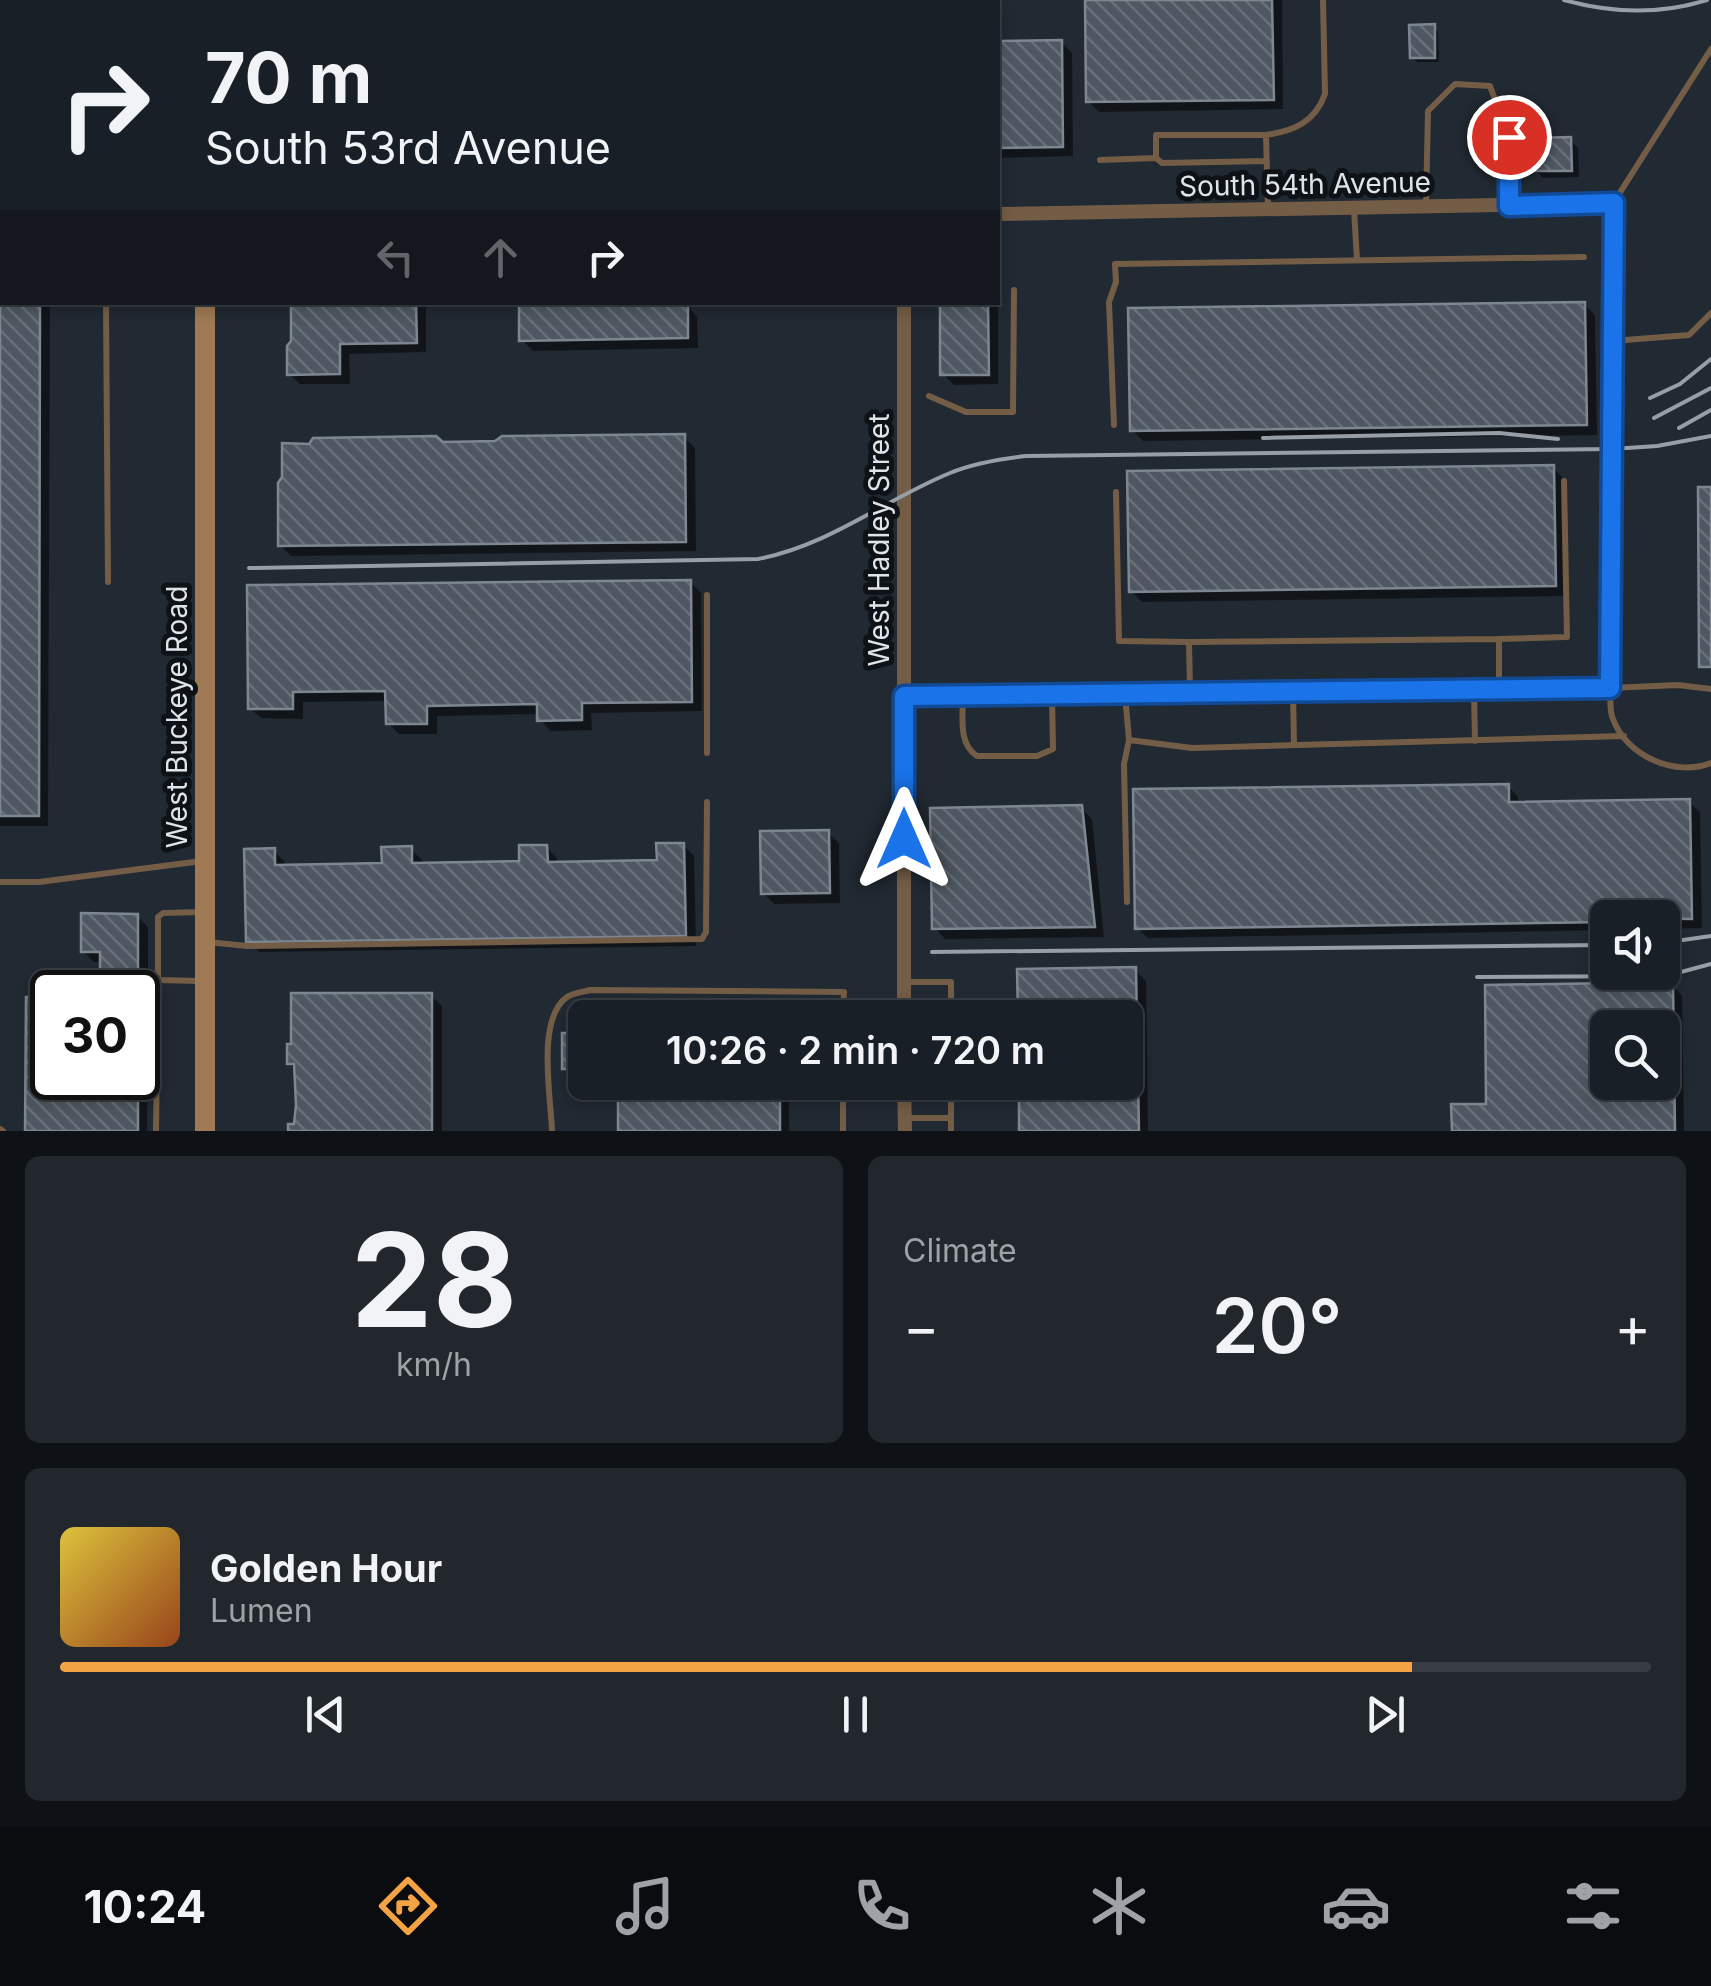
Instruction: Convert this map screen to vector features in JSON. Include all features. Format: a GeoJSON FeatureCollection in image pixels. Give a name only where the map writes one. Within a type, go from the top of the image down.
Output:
{"type":"FeatureCollection","features":[{"type":"Feature","properties":{"kind":"main road","name":"West Buckeye Road"},"geometry":{"type":"LineString","coordinates":[[205,305],[205,1131]]}},
{"type":"Feature","properties":{"kind":"street","name":"South 54th Avenue"},"geometry":{"type":"LineString","coordinates":[[1000,214],[1614,203]]}},
{"type":"Feature","properties":{"kind":"street"},"geometry":{"type":"LineString","coordinates":[[904,696],[1610,688],[1614,203]]}},
{"type":"Feature","properties":{"kind":"street","name":"West Hadley Street"},"geometry":{"type":"LineString","coordinates":[[904,305],[904,1000]]}},
{"type":"Feature","properties":{"kind":"lane"},"geometry":{"type":"LineString","coordinates":[[1156,158],[1156,135],[1266,135],[1305,124],[1321,106],[1325,94],[1323,0]]}},
{"type":"Feature","properties":{"kind":"lane"},"geometry":{"type":"LineString","coordinates":[[1614,203],[1711,48]]}},
{"type":"Feature","properties":{"kind":"lane"},"geometry":{"type":"LineString","coordinates":[[1426,206],[1428,111],[1455,84],[1490,86],[1509,137],[1509,206]]}},
{"type":"Feature","properties":{"kind":"lane"},"geometry":{"type":"LineString","coordinates":[[1266,135],[1268,209]]}},
{"type":"Feature","properties":{"kind":"lane"},"geometry":{"type":"LineString","coordinates":[[1100,160],[1267,161]]}},
{"type":"Feature","properties":{"kind":"lane"},"geometry":{"type":"LineString","coordinates":[[1354,208],[1357,260]]}},
{"type":"Feature","properties":{"kind":"lane"},"geometry":{"type":"LineString","coordinates":[[1114,425],[1110,302],[1116,264],[1584,257]]}},
{"type":"Feature","properties":{"kind":"lane"},"geometry":{"type":"LineString","coordinates":[[929,396],[966,412],[1013,412],[1014,290]]}},
{"type":"Feature","properties":{"kind":"lane"},"geometry":{"type":"LineString","coordinates":[[106,305],[108,582]]}},
{"type":"Feature","properties":{"kind":"lane"},"geometry":{"type":"LineString","coordinates":[[1612,341],[1689,335],[1711,312]]}},
{"type":"Feature","properties":{"kind":"lane"},"geometry":{"type":"LineString","coordinates":[[1116,492],[1119,641],[1499,639],[1566,637],[1564,481]]}},
{"type":"Feature","properties":{"kind":"lane"},"geometry":{"type":"LineString","coordinates":[[707,594],[707,753]]}},
{"type":"Feature","properties":{"kind":"lane"},"geometry":{"type":"LineString","coordinates":[[1499,639],[1500,690]]}},
{"type":"Feature","properties":{"kind":"lane"},"geometry":{"type":"LineString","coordinates":[[1190,642],[1190,693]]}},
{"type":"Feature","properties":{"kind":"lane"},"geometry":{"type":"LineString","coordinates":[[1711,689],[1678,685],[1610,688],[1612,718],[1642,754],[1666,767],[1711,763]]}},
{"type":"Feature","properties":{"kind":"lane"},"geometry":{"type":"LineString","coordinates":[[1474,690],[1475,741]]}},
{"type":"Feature","properties":{"kind":"lane"},"geometry":{"type":"LineString","coordinates":[[1293,692],[1294,745]]}},
{"type":"Feature","properties":{"kind":"lane"},"geometry":{"type":"LineString","coordinates":[[1125,694],[1129,740],[1124,764],[1126,902]]}},
{"type":"Feature","properties":{"kind":"lane"},"geometry":{"type":"LineString","coordinates":[[962,696],[964,743],[970,752],[977,756],[1038,756],[1053,749],[1052,695]]}},
{"type":"Feature","properties":{"kind":"lane"},"geometry":{"type":"LineString","coordinates":[[1129,740],[1192,748],[1624,736]]}},
{"type":"Feature","properties":{"kind":"lane"},"geometry":{"type":"LineString","coordinates":[[205,942],[246,946],[701,940],[706,932],[707,802]]}},
{"type":"Feature","properties":{"kind":"lane"},"geometry":{"type":"LineString","coordinates":[[0,882],[38,882],[205,861]]}},
{"type":"Feature","properties":{"kind":"lane"},"geometry":{"type":"LineString","coordinates":[[158,970],[158,917],[163,912],[205,912]]}},
{"type":"Feature","properties":{"kind":"lane"},"geometry":{"type":"LineString","coordinates":[[160,980],[205,980]]}},
{"type":"Feature","properties":{"kind":"lane"},"geometry":{"type":"LineString","coordinates":[[904,982],[951,982],[951,1000]]}},
{"type":"Feature","properties":{"kind":"lane"},"geometry":{"type":"LineString","coordinates":[[552,1131],[549,1031],[555,1011],[568,996],[590,990],[844,992],[844,1000]]}},
{"type":"Feature","properties":{"kind":"lane"},"geometry":{"type":"LineString","coordinates":[[156,1100],[156,1131]]}},
{"type":"Feature","properties":{"kind":"lane"},"geometry":{"type":"LineString","coordinates":[[843,1100],[843,1131]]}},
{"type":"Feature","properties":{"kind":"lane"},"geometry":{"type":"LineString","coordinates":[[952,1100],[952,1131]]}},
{"type":"Feature","properties":{"kind":"lane"},"geometry":{"type":"LineString","coordinates":[[904,1125],[952,1118]]}},
{"type":"Feature","properties":{"kind":"building"},"geometry":{"type":"Polygon","coordinates":[[[1085,0],[1272,0],[1274,100],[1086,102],[1085,0]]]}},
{"type":"Feature","properties":{"kind":"building"},"geometry":{"type":"Polygon","coordinates":[[[1435,24],[1435,58],[1410,58],[1409,25],[1435,24]]]}},
{"type":"Feature","properties":{"kind":"building"},"geometry":{"type":"Polygon","coordinates":[[[1062,40],[1063,147],[1000,148],[1000,41],[1062,40]]]}},
{"type":"Feature","properties":{"kind":"building"},"geometry":{"type":"Polygon","coordinates":[[[1571,137],[1572,171],[1533,171],[1532,138],[1571,137]]]}},
{"type":"Feature","properties":{"kind":"building"},"geometry":{"type":"Polygon","coordinates":[[[1585,302],[1587,425],[1130,431],[1128,308],[1585,302]]]}},
{"type":"Feature","properties":{"kind":"building"},"geometry":{"type":"Polygon","coordinates":[[[0,305],[40,305],[39,816],[0,816],[0,305]]]}},
{"type":"Feature","properties":{"kind":"building"},"geometry":{"type":"Polygon","coordinates":[[[291,305],[416,305],[417,343],[340,344],[340,374],[287,375],[287,346],[291,341],[291,305]]]}},
{"type":"Feature","properties":{"kind":"building"},"geometry":{"type":"Polygon","coordinates":[[[519,305],[688,305],[688,338],[519,341],[519,305]]]}},
{"type":"Feature","properties":{"kind":"building"},"geometry":{"type":"Polygon","coordinates":[[[940,305],[988,305],[989,375],[940,375],[940,305]]]}},
{"type":"Feature","properties":{"kind":"building"},"geometry":{"type":"Polygon","coordinates":[[[685,434],[686,542],[278,546],[282,443],[309,444],[313,438],[436,436],[443,442],[495,441],[502,436],[685,434]]]}},
{"type":"Feature","properties":{"kind":"building"},"geometry":{"type":"Polygon","coordinates":[[[1554,465],[1556,586],[1129,592],[1127,471],[1554,465]]]}},
{"type":"Feature","properties":{"kind":"building"},"geometry":{"type":"Polygon","coordinates":[[[1698,487],[1711,487],[1711,667],[1699,667],[1698,487]]]}},
{"type":"Feature","properties":{"kind":"building"},"geometry":{"type":"Polygon","coordinates":[[[691,580],[692,702],[582,703],[582,720],[537,721],[537,704],[427,706],[427,724],[386,724],[385,691],[293,692],[293,709],[248,709],[247,585],[691,580]]]}},
{"type":"Feature","properties":{"kind":"building"},"geometry":{"type":"Polygon","coordinates":[[[1509,784],[1509,802],[1690,799],[1692,919],[1680,919],[1680,900],[1590,900],[1590,922],[1135,929],[1133,789],[1509,784]]]}},
{"type":"Feature","properties":{"kind":"building"},"geometry":{"type":"Polygon","coordinates":[[[1082,805],[1095,927],[932,929],[930,808],[1082,805]]]}},
{"type":"Feature","properties":{"kind":"building"},"geometry":{"type":"Polygon","coordinates":[[[829,830],[830,893],[761,894],[760,831],[829,830]]]}},
{"type":"Feature","properties":{"kind":"building"},"geometry":{"type":"Polygon","coordinates":[[[656,843],[684,843],[686,936],[246,942],[244,849],[275,848],[275,865],[382,863],[381,847],[412,846],[412,863],[519,861],[519,845],[547,845],[548,862],[657,860],[656,843]]]}},
{"type":"Feature","properties":{"kind":"building"},"geometry":{"type":"Polygon","coordinates":[[[81,913],[138,914],[138,970],[100,970],[100,952],[81,952],[81,913]]]}},
{"type":"Feature","properties":{"kind":"building"},"geometry":{"type":"Polygon","coordinates":[[[1136,967],[1137,1000],[1018,1000],[1017,969],[1136,967]]]}},
{"type":"Feature","properties":{"kind":"building"},"geometry":{"type":"Polygon","coordinates":[[[1590,983],[1590,990],[1673,990],[1673,1010],[1590,1010],[1590,1100],[1675,1100],[1675,1131],[1452,1131],[1451,1104],[1486,1104],[1485,985],[1590,983]]]}},
{"type":"Feature","properties":{"kind":"building"},"geometry":{"type":"Polygon","coordinates":[[[291,993],[432,993],[432,1131],[288,1131],[288,1124],[294,1124],[296,1105],[294,1064],[287,1064],[291,993]]]}},
{"type":"Feature","properties":{"kind":"building"},"geometry":{"type":"Polygon","coordinates":[[[26,997],[30,997],[30,1100],[138,1100],[138,1131],[25,1131],[26,997]]]}},
{"type":"Feature","properties":{"kind":"building"},"geometry":{"type":"Polygon","coordinates":[[[562,1033],[568,1033],[568,1069],[562,1069],[562,1033]]]}},
{"type":"Feature","properties":{"kind":"building"},"geometry":{"type":"Polygon","coordinates":[[[618,1100],[780,1100],[780,1131],[618,1131],[618,1100]]]}},
{"type":"Feature","properties":{"kind":"building"},"geometry":{"type":"Polygon","coordinates":[[[1019,1100],[1138,1100],[1139,1131],[1019,1131],[1019,1100]]]}},
{"type":"Feature","properties":{"kind":"railway"},"geometry":{"type":"LineString","coordinates":[[1564,0],[1599,8],[1635,10],[1707,0]]}},
{"type":"Feature","properties":{"kind":"railway"},"geometry":{"type":"LineString","coordinates":[[1650,398],[1680,384],[1711,359]]}},
{"type":"Feature","properties":{"kind":"railway"},"geometry":{"type":"LineString","coordinates":[[1654,418],[1711,388]]}},
{"type":"Feature","properties":{"kind":"railway"},"geometry":{"type":"LineString","coordinates":[[1679,428],[1711,410]]}},
{"type":"Feature","properties":{"kind":"railway"},"geometry":{"type":"LineString","coordinates":[[1263,438],[1499,433],[1558,439]]}},
{"type":"Feature","properties":{"kind":"railway"},"geometry":{"type":"LineString","coordinates":[[249,568],[758,559],[833,533],[950,473],[1026,456],[1612,449],[1711,436]]}},
{"type":"Feature","properties":{"kind":"railway"},"geometry":{"type":"LineString","coordinates":[[1680,940],[1711,936]]}},
{"type":"Feature","properties":{"kind":"railway"},"geometry":{"type":"LineString","coordinates":[[932,952],[1590,945]]}},
{"type":"Feature","properties":{"kind":"railway"},"geometry":{"type":"LineString","coordinates":[[1477,977],[1666,976],[1711,964]]}},
{"type":"Feature","properties":{"kind":"route"},"geometry":{"type":"LineString","coordinates":[[904,839],[904,696],[1610,688],[1614,203],[1509,206],[1509,137]]}}]}
